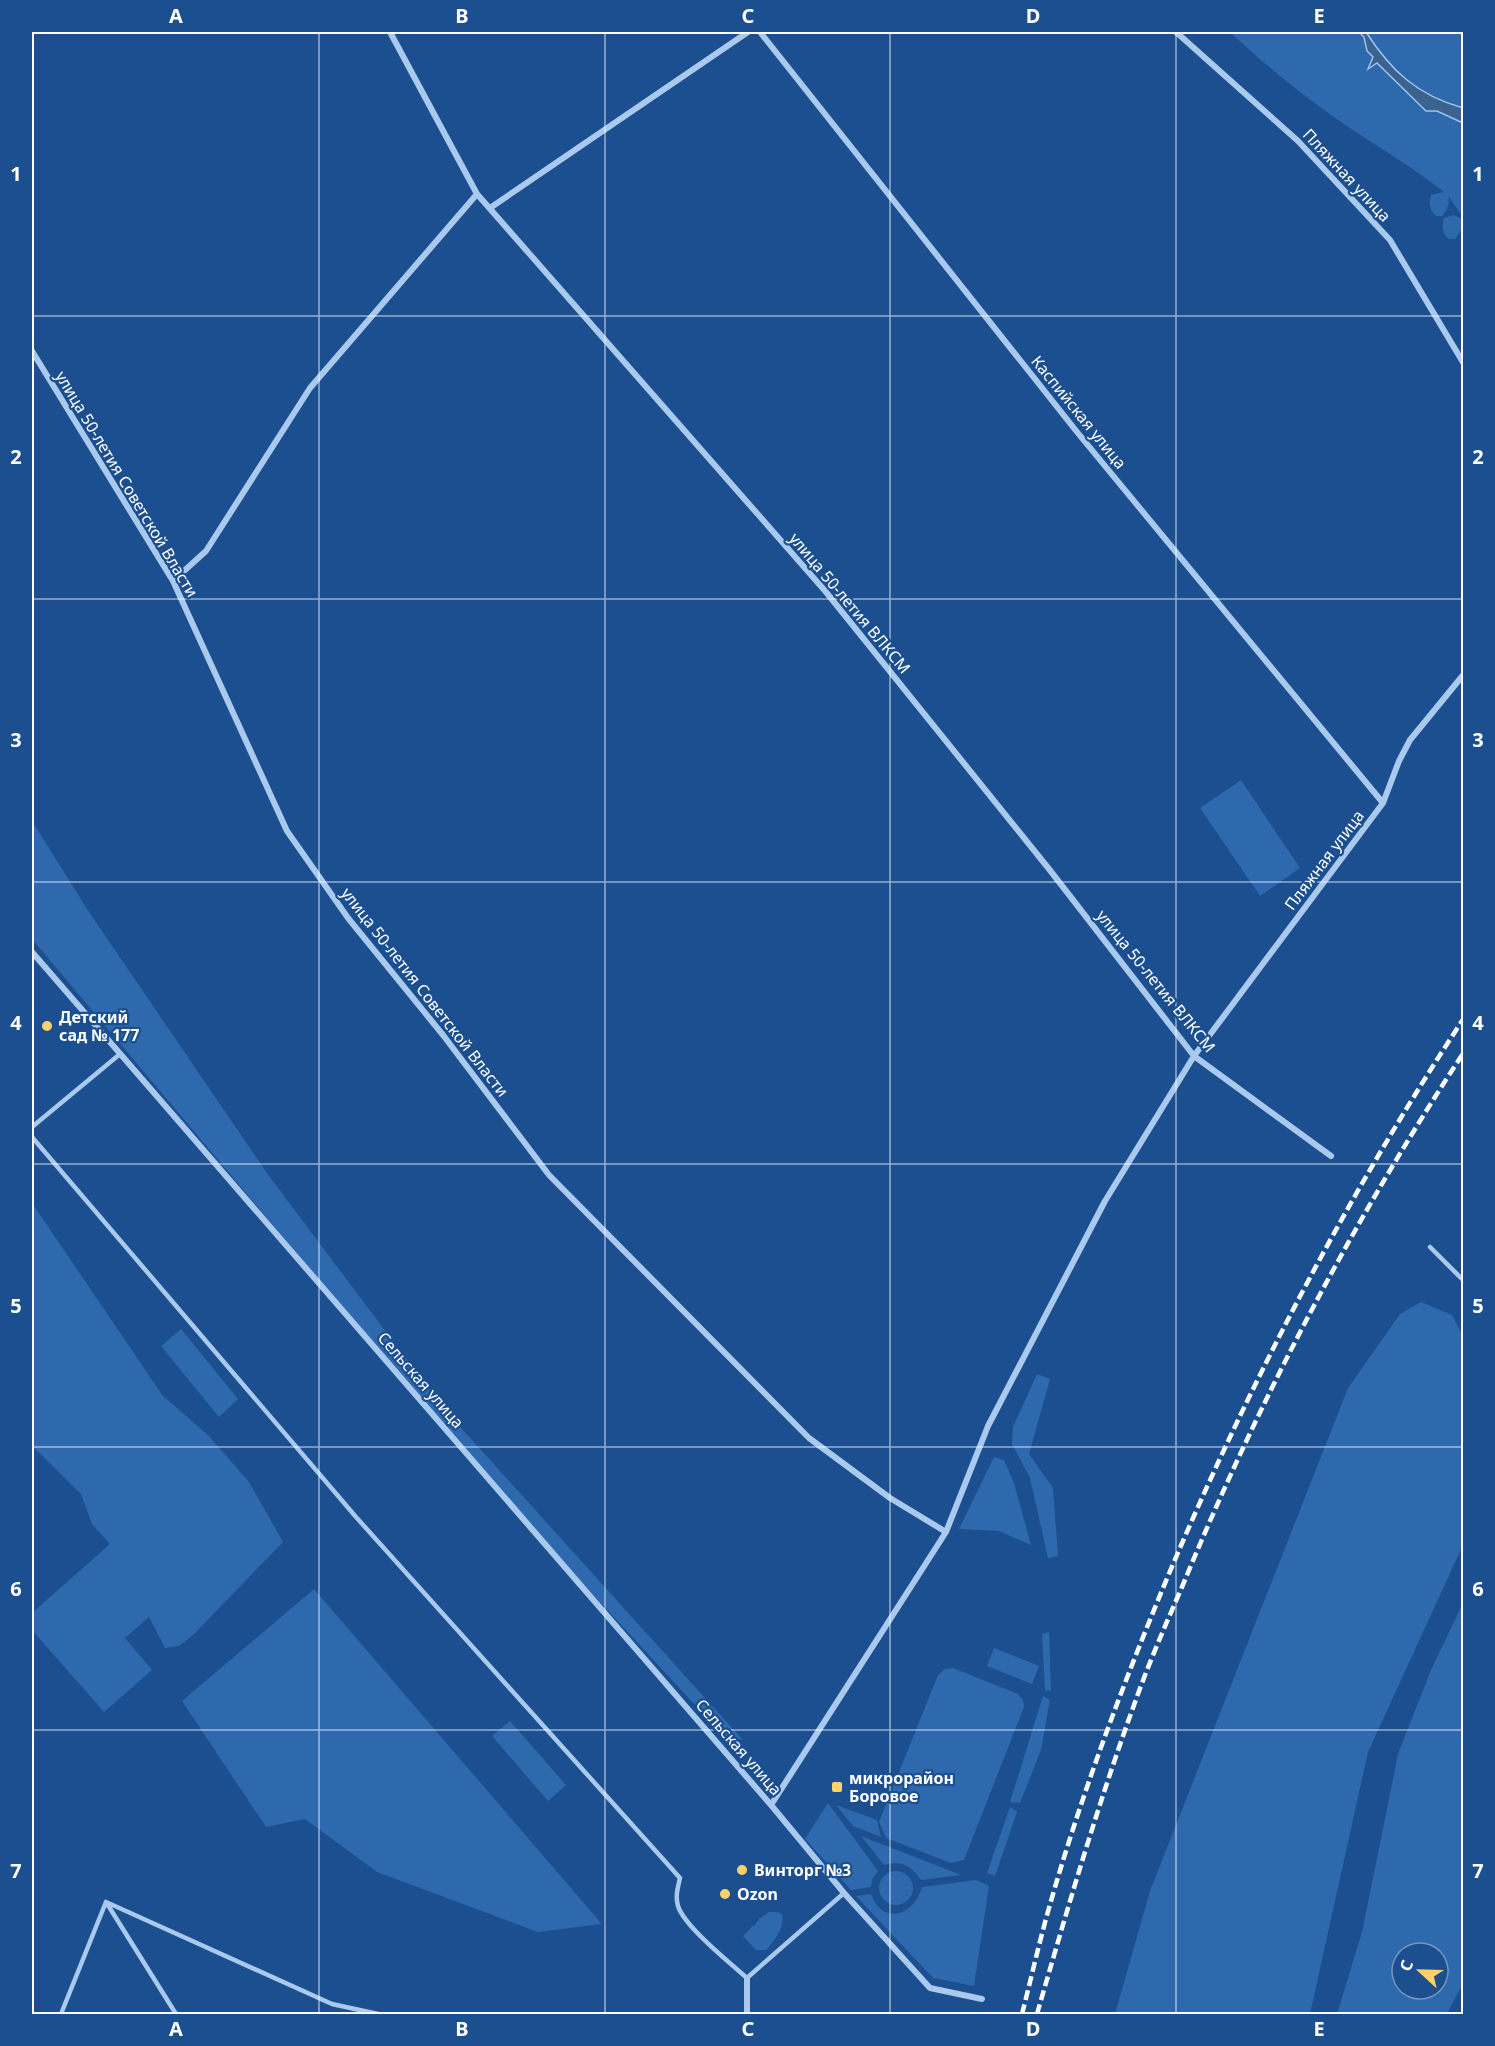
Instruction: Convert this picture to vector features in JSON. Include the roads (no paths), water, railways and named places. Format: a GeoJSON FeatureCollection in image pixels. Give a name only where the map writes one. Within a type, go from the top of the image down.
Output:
{"type":"FeatureCollection","features":[{"type":"Feature","properties":{"kind":"street","name":"улица 50-летия ВЛКСМ"},"geometry":{"type":"LineString","coordinates":[[390,32],[477,194],[826,592],[1049,869],[1194,1056],[1331,1156]]}},
{"type":"Feature","properties":{"kind":"street"},"geometry":{"type":"LineString","coordinates":[[490,208],[748,32]]}},
{"type":"Feature","properties":{"kind":"street","name":"Каспийская улица"},"geometry":{"type":"LineString","coordinates":[[760,32],[1077,432],[1383,803]]}},
{"type":"Feature","properties":{"kind":"street","name":"Пляжная улица"},"geometry":{"type":"LineString","coordinates":[[1176,32],[1298,141],[1390,240],[1464,364]]}},
{"type":"Feature","properties":{"kind":"street"},"geometry":{"type":"LineString","coordinates":[[173,581],[206,551],[310,388],[477,194]]}},
{"type":"Feature","properties":{"kind":"street","name":"улица 50-летия Советской Власти"},"geometry":{"type":"LineString","coordinates":[[32,351],[173,581],[287,831],[348,918],[443,1035],[549,1175],[809,1438],[890,1498],[946,1532]]}},
{"type":"Feature","properties":{"kind":"street","name":"Пляжная улица"},"geometry":{"type":"LineString","coordinates":[[771,1804],[946,1532],[988,1425],[1105,1201],[1194,1056],[1383,803],[1399,761],[1410,740],[1464,674]]}},
{"type":"Feature","properties":{"kind":"street","name":"Сельская улица"},"geometry":{"type":"LineString","coordinates":[[32,952],[771,1804],[844,1893],[930,1988],[982,1999]]}},
{"type":"Feature","properties":{"kind":"street"},"geometry":{"type":"LineString","coordinates":[[747,1978],[747,2014]]}},
{"type":"Feature","properties":{"kind":"lane"},"geometry":{"type":"LineString","coordinates":[[32,1127],[120,1054]]}},
{"type":"Feature","properties":{"kind":"lane"},"geometry":{"type":"LineString","coordinates":[[32,1137],[356,1517],[680,1878],[676,1896],[678,1909],[706,1943],[747,1978],[844,1893]]}},
{"type":"Feature","properties":{"kind":"lane"},"geometry":{"type":"LineString","coordinates":[[1430,1247],[1464,1281]]}},
{"type":"Feature","properties":{"kind":"lane"},"geometry":{"type":"LineString","coordinates":[[61,2014],[106,1902]]}},
{"type":"Feature","properties":{"kind":"lane"},"geometry":{"type":"LineString","coordinates":[[106,1902],[176,2014]]}},
{"type":"Feature","properties":{"kind":"lane"},"geometry":{"type":"LineString","coordinates":[[106,1902],[332,2004],[378,2014]]}},
{"type":"Feature","properties":{"kind":"railway"},"geometry":{"type":"LineString","coordinates":[[1022,2014],[1061,1866],[1104,1740],[1168,1576],[1233,1432],[1303,1290],[1380,1152],[1464,1018]]}},
{"type":"Feature","properties":{"kind":"railway"},"geometry":{"type":"LineString","coordinates":[[1037,2014],[1120,1743],[1151,1660],[1212,1517],[1276,1380],[1346,1246],[1464,1052]]}},
{"type":"Feature","properties":{"kind":"place","name":"Детский сад № 177"},"geometry":{"type":"Point","coordinates":[47,1026]}},
{"type":"Feature","properties":{"kind":"place","name":"микрорайон Боровое"},"geometry":{"type":"Point","coordinates":[837,1787]}},
{"type":"Feature","properties":{"kind":"place","name":"Винторг №3"},"geometry":{"type":"Point","coordinates":[742,1870]}},
{"type":"Feature","properties":{"kind":"place","name":"Ozon"},"geometry":{"type":"Point","coordinates":[725,1894]}}]}
